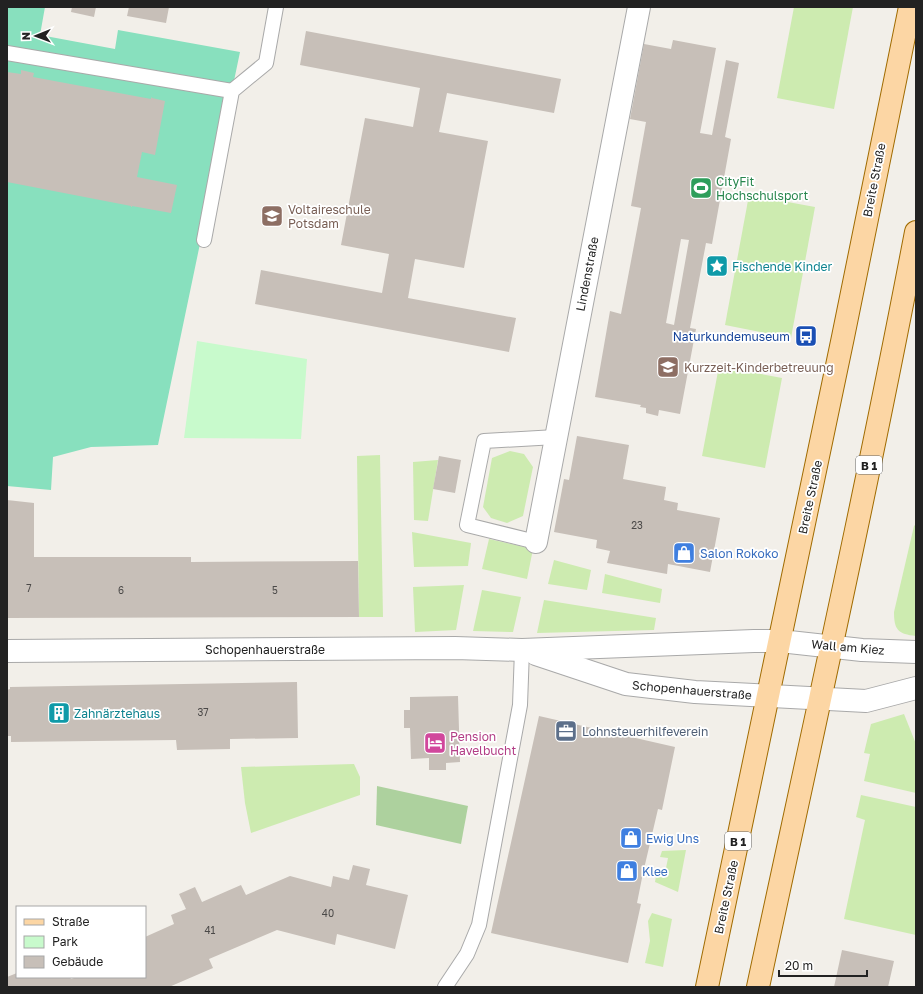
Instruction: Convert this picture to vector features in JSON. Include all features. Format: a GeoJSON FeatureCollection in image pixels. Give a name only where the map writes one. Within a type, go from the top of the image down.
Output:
{"type":"FeatureCollection","features":[{"type":"Feature","properties":{"kind":"main road","name":"Breite Straße"},"geometry":{"type":"LineString","coordinates":[[708,987],[910,7]]}},
{"type":"Feature","properties":{"kind":"main road","name":"B 1"},"geometry":{"type":"LineString","coordinates":[[758,987],[832,646],[898,327],[916,232]]}},
{"type":"Feature","properties":{"kind":"street","name":"Lindenstraße"},"geometry":{"type":"LineString","coordinates":[[536,542],[639,7]]}},
{"type":"Feature","properties":{"kind":"street","name":"Wall am Kiez"},"geometry":{"type":"LineString","coordinates":[[780,641],[862,650],[916,652]]}},
{"type":"Feature","properties":{"kind":"street","name":"Schopenhauerstraße"},"geometry":{"type":"LineString","coordinates":[[7,651],[455,648],[522,650],[780,641]]}},
{"type":"Feature","properties":{"kind":"street","name":"Schopenhauerstraße"},"geometry":{"type":"LineString","coordinates":[[522,650],[626,684],[695,692],[820,698]]}},
{"type":"Feature","properties":{"kind":"street"},"geometry":{"type":"LineString","coordinates":[[820,698],[866,701],[916,688]]}},
{"type":"Feature","properties":{"kind":"lane"},"geometry":{"type":"LineString","coordinates":[[204,240],[232,91],[266,62],[276,7]]}},
{"type":"Feature","properties":{"kind":"lane"},"geometry":{"type":"LineString","coordinates":[[7,53],[232,91]]}},
{"type":"Feature","properties":{"kind":"lane"},"geometry":{"type":"LineString","coordinates":[[536,542],[467,525],[484,441],[556,437]]}},
{"type":"Feature","properties":{"kind":"lane"},"geometry":{"type":"LineString","coordinates":[[445,987],[467,954],[479,925],[520,705],[522,650]]}},
{"type":"Feature","properties":{"kind":"green space"},"geometry":{"type":"Polygon","coordinates":[[[7,7],[45,7],[40,35],[115,49],[118,30],[240,52],[158,445],[91,447],[53,457],[51,490],[7,486],[7,7]]]}},
{"type":"Feature","properties":{"kind":"green space"},"geometry":{"type":"Polygon","coordinates":[[[794,7],[853,7],[834,109],[777,98],[794,7]]]}},
{"type":"Feature","properties":{"kind":"green space"},"geometry":{"type":"Polygon","coordinates":[[[749,195],[815,207],[791,338],[725,325],[749,195]]]}},
{"type":"Feature","properties":{"kind":"green space"},"geometry":{"type":"Polygon","coordinates":[[[197,341],[307,359],[301,439],[184,438],[197,341]]]}},
{"type":"Feature","properties":{"kind":"green space"},"geometry":{"type":"Polygon","coordinates":[[[719,366],[782,378],[765,468],[702,456],[719,366]]]}},
{"type":"Feature","properties":{"kind":"green space"},"geometry":{"type":"Polygon","coordinates":[[[510,451],[524,454],[533,467],[523,516],[507,523],[491,518],[483,507],[492,458],[510,451]]]}},
{"type":"Feature","properties":{"kind":"green space"},"geometry":{"type":"Polygon","coordinates":[[[380,455],[383,617],[359,617],[357,456],[380,455]]]}},
{"type":"Feature","properties":{"kind":"green space"},"geometry":{"type":"Polygon","coordinates":[[[438,460],[428,521],[414,520],[413,462],[438,460]]]}},
{"type":"Feature","properties":{"kind":"green space"},"geometry":{"type":"Polygon","coordinates":[[[916,524],[916,636],[905,634],[898,630],[895,623],[894,612],[914,526],[916,524]]]}},
{"type":"Feature","properties":{"kind":"green space"},"geometry":{"type":"Polygon","coordinates":[[[412,532],[471,543],[468,566],[414,567],[412,532]]]}},
{"type":"Feature","properties":{"kind":"green space"},"geometry":{"type":"Polygon","coordinates":[[[489,539],[533,549],[527,579],[482,569],[489,539]]]}},
{"type":"Feature","properties":{"kind":"green space"},"geometry":{"type":"Polygon","coordinates":[[[554,560],[591,570],[587,590],[548,584],[554,560]]]}},
{"type":"Feature","properties":{"kind":"green space"},"geometry":{"type":"Polygon","coordinates":[[[605,574],[662,589],[660,603],[602,593],[605,574]]]}},
{"type":"Feature","properties":{"kind":"green space"},"geometry":{"type":"Polygon","coordinates":[[[464,585],[456,630],[415,632],[413,587],[464,585]]]}},
{"type":"Feature","properties":{"kind":"green space"},"geometry":{"type":"Polygon","coordinates":[[[482,590],[521,597],[513,632],[473,631],[482,590]]]}},
{"type":"Feature","properties":{"kind":"green space"},"geometry":{"type":"Polygon","coordinates":[[[544,600],[656,618],[654,630],[537,633],[544,600]]]}},
{"type":"Feature","properties":{"kind":"green space"},"geometry":{"type":"Polygon","coordinates":[[[904,714],[916,744],[916,793],[864,781],[870,754],[864,753],[871,724],[904,714]]]}},
{"type":"Feature","properties":{"kind":"green space"},"geometry":{"type":"Polygon","coordinates":[[[354,764],[360,777],[360,795],[251,833],[245,803],[241,767],[354,764]]]}},
{"type":"Feature","properties":{"kind":"green space"},"geometry":{"type":"Polygon","coordinates":[[[377,786],[468,806],[461,844],[376,825],[377,786]]]}},
{"type":"Feature","properties":{"kind":"green space"},"geometry":{"type":"Polygon","coordinates":[[[861,795],[916,807],[916,935],[844,919],[865,820],[856,817],[861,795]]]}},
{"type":"Feature","properties":{"kind":"green space"},"geometry":{"type":"Polygon","coordinates":[[[686,850],[678,892],[655,882],[656,876],[664,878],[668,858],[660,857],[662,851],[686,850]]]}},
{"type":"Feature","properties":{"kind":"green space"},"geometry":{"type":"Polygon","coordinates":[[[652,913],[672,919],[663,967],[645,963],[650,941],[648,921],[652,913]]]}},
{"type":"Feature","properties":{"kind":"building"},"geometry":{"type":"Polygon","coordinates":[[[72,7],[96,7],[94,17],[71,12],[72,7]]]}},
{"type":"Feature","properties":{"kind":"building"},"geometry":{"type":"Polygon","coordinates":[[[129,7],[169,7],[166,23],[127,16],[129,7]]]}},
{"type":"Feature","properties":{"kind":"building"},"geometry":{"type":"Polygon","coordinates":[[[306,31],[561,79],[554,113],[447,93],[439,132],[488,141],[464,268],[415,259],[408,298],[516,318],[509,352],[255,304],[261,270],[382,293],[389,254],[341,245],[365,118],[413,127],[420,88],[300,65],[306,31]]]}},
{"type":"Feature","properties":{"kind":"building"},"geometry":{"type":"Polygon","coordinates":[[[673,40],[716,48],[700,133],[712,135],[726,60],[739,63],[725,137],[731,139],[712,244],[706,243],[690,328],[696,329],[680,414],[659,410],[658,416],[646,413],[646,408],[640,407],[641,405],[595,397],[610,311],[621,314],[641,208],[631,206],[646,122],[630,119],[644,44],[671,49],[673,40]],[[681,239],[666,323],[674,325],[689,240],[681,239]]]}},
{"type":"Feature","properties":{"kind":"building"},"geometry":{"type":"Polygon","coordinates":[[[21,70],[34,73],[33,77],[151,99],[151,97],[165,101],[155,155],[142,152],[137,177],[177,185],[171,213],[131,207],[7,182],[7,72],[21,74],[21,70]]]}},
{"type":"Feature","properties":{"kind":"building"},"geometry":{"type":"Polygon","coordinates":[[[577,436],[629,445],[623,479],[666,487],[664,500],[678,503],[677,510],[720,518],[710,572],[668,564],[667,574],[607,563],[610,551],[596,548],[597,540],[554,532],[564,479],[569,480],[577,436]]]}},
{"type":"Feature","properties":{"kind":"building"},"geometry":{"type":"Polygon","coordinates":[[[439,456],[461,460],[455,493],[433,489],[439,456]]]}},
{"type":"Feature","properties":{"kind":"building"},"geometry":{"type":"Polygon","coordinates":[[[7,500],[34,503],[34,557],[191,557],[191,562],[358,561],[359,617],[7,618],[7,500]]]}},
{"type":"Feature","properties":{"kind":"building"},"geometry":{"type":"Polygon","coordinates":[[[297,682],[298,738],[230,739],[230,749],[177,750],[176,740],[11,742],[11,736],[7,736],[7,690],[10,689],[10,687],[297,682]]]}},
{"type":"Feature","properties":{"kind":"building","name":"Pension Havelbucht"},"geometry":{"type":"Polygon","coordinates":[[[458,696],[460,762],[446,763],[446,770],[429,770],[429,758],[411,759],[410,728],[404,728],[404,710],[410,710],[410,697],[458,696]]]}},
{"type":"Feature","properties":{"kind":"building"},"geometry":{"type":"Polygon","coordinates":[[[539,716],[675,747],[662,810],[658,809],[643,873],[637,903],[641,904],[628,963],[491,933],[539,716]]]}},
{"type":"Feature","properties":{"kind":"building"},"geometry":{"type":"Polygon","coordinates":[[[353,865],[370,869],[366,885],[408,895],[395,949],[337,934],[335,945],[277,930],[209,959],[213,968],[169,987],[7,987],[7,977],[16,973],[16,978],[146,978],[146,937],[174,924],[171,915],[186,909],[179,894],[195,887],[202,902],[241,885],[246,895],[290,876],[331,887],[333,876],[349,880],[353,865]]]}},
{"type":"Feature","properties":{"kind":"building"},"geometry":{"type":"Polygon","coordinates":[[[842,950],[894,961],[888,987],[834,987],[842,950]]]}},
{"type":"Feature","properties":{"kind":"place","name":"CityFit Hochschulsport"},"geometry":{"type":"Point","coordinates":[701,188]}},
{"type":"Feature","properties":{"kind":"place","name":"Voltaireschule Potsdam"},"geometry":{"type":"Point","coordinates":[272,216]}},
{"type":"Feature","properties":{"kind":"place","name":"Fischende Kinder"},"geometry":{"type":"Point","coordinates":[717,266]}},
{"type":"Feature","properties":{"kind":"place","name":"Naturkundemuseum"},"geometry":{"type":"Point","coordinates":[806,336]}},
{"type":"Feature","properties":{"kind":"place","name":"Kurzzeit-Kinderbetreuung"},"geometry":{"type":"Point","coordinates":[668,367]}},
{"type":"Feature","properties":{"kind":"place","name":"Salon Rokoko"},"geometry":{"type":"Point","coordinates":[684,553]}},
{"type":"Feature","properties":{"kind":"place","name":"Zahnärztehaus"},"geometry":{"type":"Point","coordinates":[59,713]}},
{"type":"Feature","properties":{"kind":"place","name":"Lohnsteuerhilfeverein"},"geometry":{"type":"Point","coordinates":[566,731]}},
{"type":"Feature","properties":{"kind":"place","name":"Pension Havelbucht"},"geometry":{"type":"Point","coordinates":[435,743]}},
{"type":"Feature","properties":{"kind":"place","name":"Ewig Uns"},"geometry":{"type":"Point","coordinates":[631,838]}},
{"type":"Feature","properties":{"kind":"place","name":"Klee"},"geometry":{"type":"Point","coordinates":[627,871]}}]}
